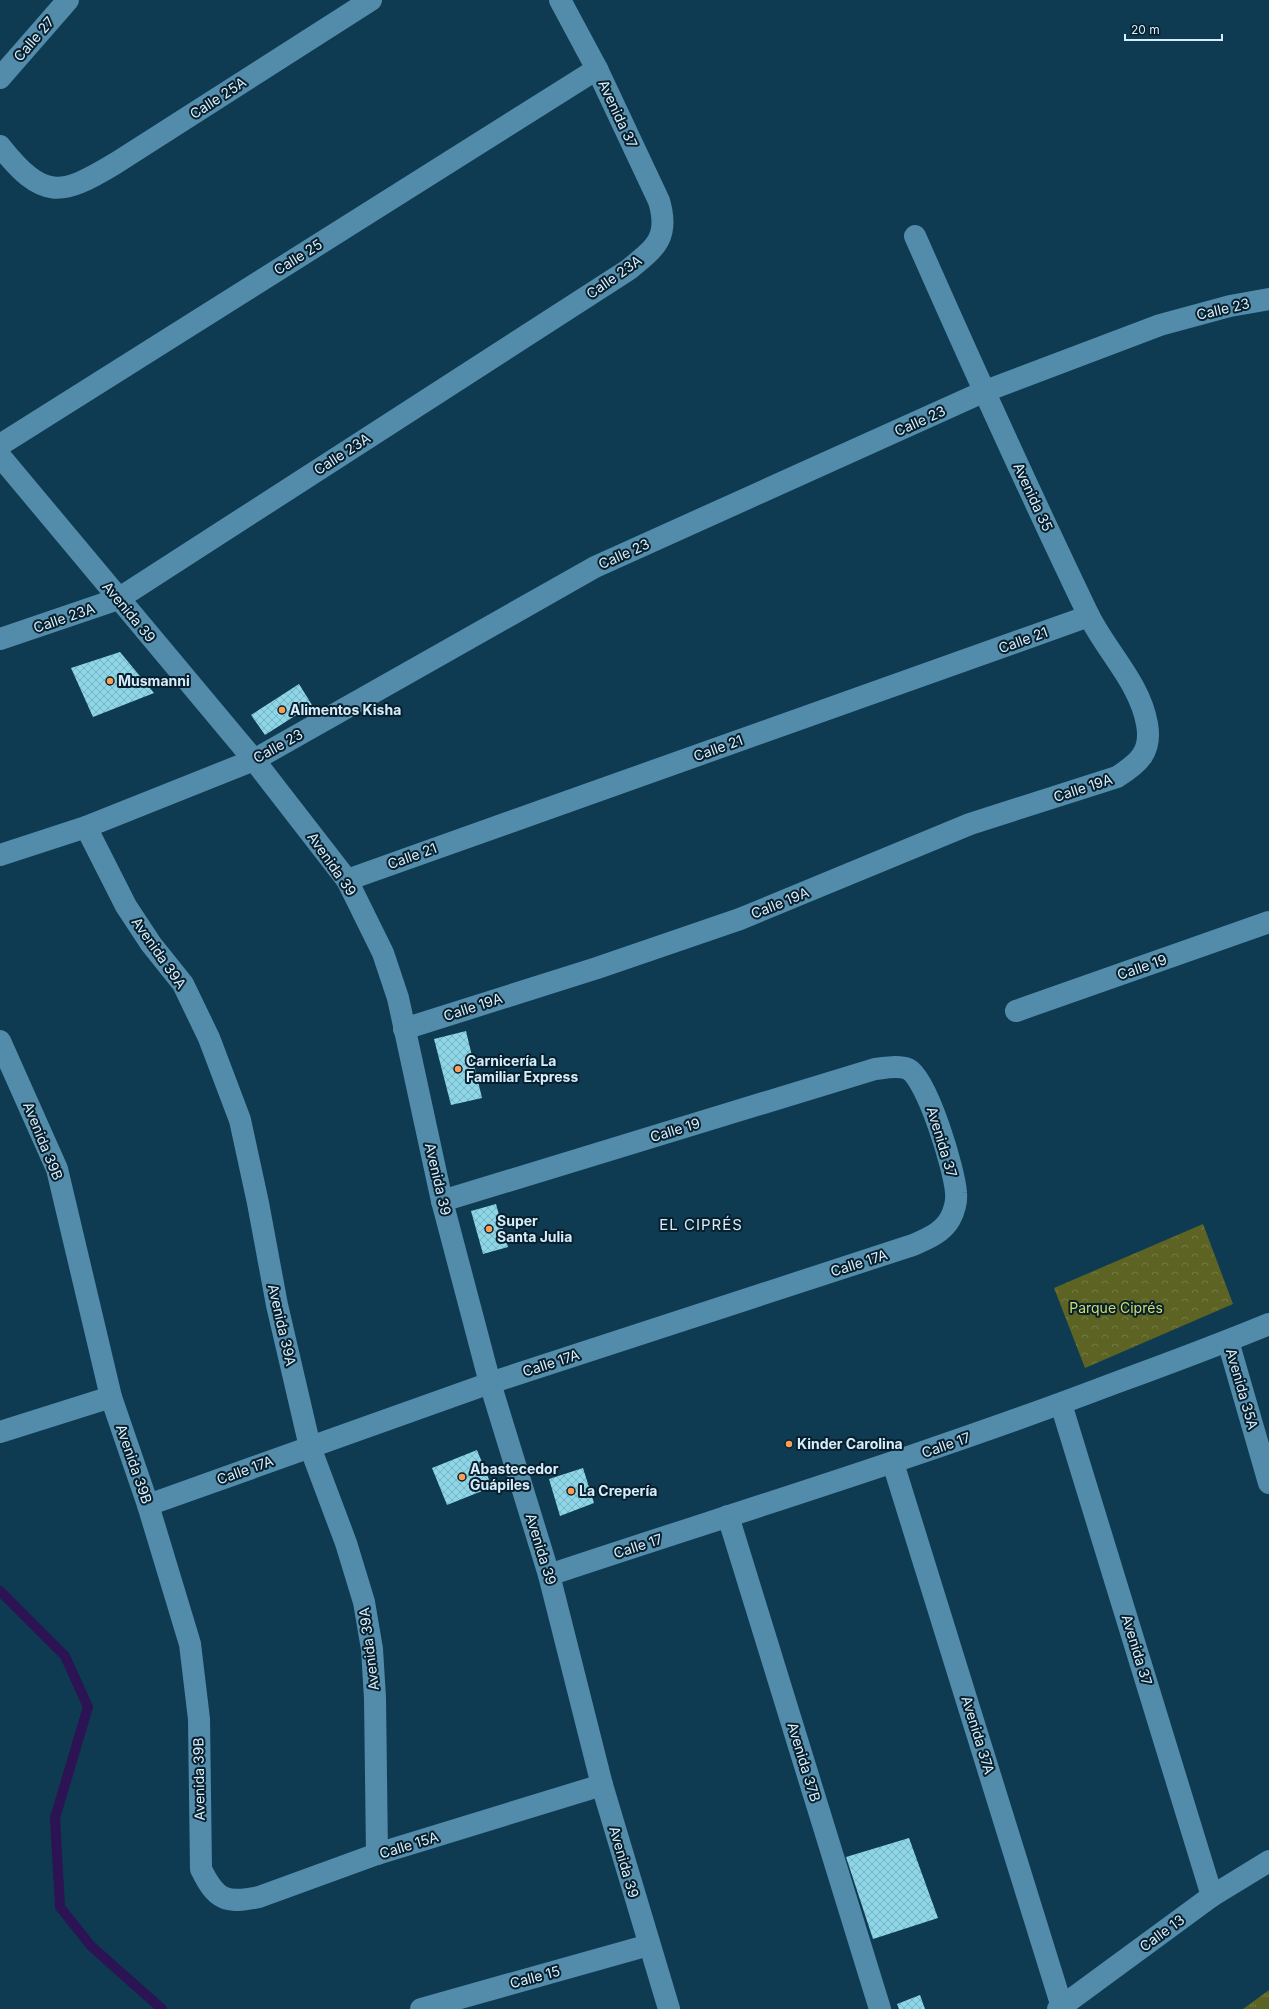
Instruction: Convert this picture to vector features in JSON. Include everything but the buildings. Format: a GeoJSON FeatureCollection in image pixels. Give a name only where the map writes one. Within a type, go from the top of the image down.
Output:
{"type":"FeatureCollection","features":[{"type":"Feature","properties":{"kind":"street","name":"Calle 27"},"geometry":{"type":"LineString","coordinates":[[0,78],[68,0]]}},
{"type":"Feature","properties":{"kind":"street","name":"Calle 25A"},"geometry":{"type":"LineString","coordinates":[[0,146],[25,173],[42,185],[60,189],[77,185],[116,163],[371,0]]}},
{"type":"Feature","properties":{"kind":"street","name":"Avenida 37"},"geometry":{"type":"LineString","coordinates":[[560,0],[597,69],[659,201],[664,217],[663,232]]}},
{"type":"Feature","properties":{"kind":"street","name":"Calle 25"},"geometry":{"type":"LineString","coordinates":[[0,445],[597,69]]}},
{"type":"Feature","properties":{"kind":"street","name":"Calle 23A"},"geometry":{"type":"LineString","coordinates":[[0,639],[118,599],[628,270],[656,245],[663,232]]}},
{"type":"Feature","properties":{"kind":"street","name":"Avenida 35"},"geometry":{"type":"LineString","coordinates":[[915,236],[983,392],[1089,616],[1144,708],[1148,739],[1144,754]]}},
{"type":"Feature","properties":{"kind":"street","name":"Calle 23"},"geometry":{"type":"LineString","coordinates":[[0,855],[86,827],[254,760],[595,567],[983,392],[1160,324],[1230,306],[1269,300]]}},
{"type":"Feature","properties":{"kind":"street","name":"Avenida 39"},"geometry":{"type":"LineString","coordinates":[[0,456],[254,760],[346,880],[383,953],[398,998],[442,1201],[490,1383],[549,1576],[602,1785],[669,2009]]}},
{"type":"Feature","properties":{"kind":"street","name":"Calle 21"},"geometry":{"type":"LineString","coordinates":[[346,880],[1089,616]]}},
{"type":"Feature","properties":{"kind":"street","name":"Calle 19A"},"geometry":{"type":"LineString","coordinates":[[404,1029],[597,968],[740,919],[970,824],[1117,777],[1137,764],[1144,754]]}},
{"type":"Feature","properties":{"kind":"street","name":"Avenida 39A"},"geometry":{"type":"LineString","coordinates":[[86,827],[126,906],[151,944],[183,984],[209,1038],[240,1120],[258,1203],[277,1305],[310,1447],[346,1543],[364,1602],[372,1649],[375,1698],[377,1854]]}},
{"type":"Feature","properties":{"kind":"street","name":"Calle 19"},"geometry":{"type":"LineString","coordinates":[[1016,1011],[1269,922]]}},
{"type":"Feature","properties":{"kind":"street","name":"Avenida 39B"},"geometry":{"type":"LineString","coordinates":[[0,1041],[57,1169],[111,1397],[148,1505],[190,1644],[199,1719],[201,1869],[208,1883],[217,1895]]}},
{"type":"Feature","properties":{"kind":"street","name":"Calle 19"},"geometry":{"type":"LineString","coordinates":[[442,1201],[875,1069],[896,1067],[909,1069]]}},
{"type":"Feature","properties":{"kind":"street","name":"Avenida 37"},"geometry":{"type":"LineString","coordinates":[[909,1069],[920,1080],[930,1103],[953,1173],[956,1194],[955,1207],[950,1220]]}},
{"type":"Feature","properties":{"kind":"street","name":"Calle 17A"},"geometry":{"type":"LineString","coordinates":[[148,1505],[490,1383],[913,1245],[929,1239],[941,1230],[950,1220]]}},
{"type":"Feature","properties":{"kind":"street","name":"Calle 17"},"geometry":{"type":"LineString","coordinates":[[549,1576],[728,1516],[894,1463],[1061,1404],[1269,1324]]}},
{"type":"Feature","properties":{"kind":"street","name":"Avenida 35A"},"geometry":{"type":"LineString","coordinates":[[1228,1341],[1269,1483]]}},
{"type":"Feature","properties":{"kind":"street"},"geometry":{"type":"LineString","coordinates":[[0,1432],[111,1397]]}},
{"type":"Feature","properties":{"kind":"street","name":"Avenida 37"},"geometry":{"type":"LineString","coordinates":[[1061,1404],[1212,1896]]}},
{"type":"Feature","properties":{"kind":"street","name":"Avenida 37A"},"geometry":{"type":"LineString","coordinates":[[894,1463],[1060,2008]]}},
{"type":"Feature","properties":{"kind":"street","name":"Avenida 37B"},"geometry":{"type":"LineString","coordinates":[[728,1516],[880,2009]]}},
{"type":"Feature","properties":{"kind":"street","name":"Calle 15A"},"geometry":{"type":"LineString","coordinates":[[217,1895],[228,1900],[242,1900],[259,1897],[377,1854],[602,1785]]}},
{"type":"Feature","properties":{"kind":"street","name":"Calle 13"},"geometry":{"type":"LineString","coordinates":[[1060,2008],[1212,1896],[1269,1861]]}},
{"type":"Feature","properties":{"kind":"street","name":"Calle 15"},"geometry":{"type":"LineString","coordinates":[[421,2009],[462,2003],[649,1945]]}},
{"type":"Feature","properties":{"kind":"green space","name":"Parque Ciprés"},"geometry":{"type":"Polygon","coordinates":[[[1203,1224],[1233,1304],[1085,1368],[1054,1288],[1203,1224]]]}},
{"type":"Feature","properties":{"kind":"green space"},"geometry":{"type":"Polygon","coordinates":[[[1269,1990],[1269,2009],[1243,2009],[1269,1990]]]}},
{"type":"Feature","properties":{"kind":"waterway"},"geometry":{"type":"LineString","coordinates":[[0,1591],[65,1656],[88,1707],[55,1818],[60,1907],[91,1946],[162,2009]]}},
{"type":"Feature","properties":{"kind":"place","name":"Musmanni"},"geometry":{"type":"Point","coordinates":[110,681]}},
{"type":"Feature","properties":{"kind":"place","name":"Alimentos Kisha"},"geometry":{"type":"Point","coordinates":[282,710]}},
{"type":"Feature","properties":{"kind":"place","name":"Carnicería La Familiar Express"},"geometry":{"type":"Point","coordinates":[458,1069]}},
{"type":"Feature","properties":{"kind":"place","name":"Super Santa Julia"},"geometry":{"type":"Point","coordinates":[489,1229]}},
{"type":"Feature","properties":{"kind":"place","name":"Kinder Carolina"},"geometry":{"type":"Point","coordinates":[789,1444]}},
{"type":"Feature","properties":{"kind":"place","name":"Abastecedor Guápiles"},"geometry":{"type":"Point","coordinates":[462,1477]}},
{"type":"Feature","properties":{"kind":"place","name":"La Crepería"},"geometry":{"type":"Point","coordinates":[571,1491]}},
{"type":"Feature","properties":{"kind":"district","name":"EL CIPRÉS"},"geometry":{"type":"Point","coordinates":[701,1225]}}]}
